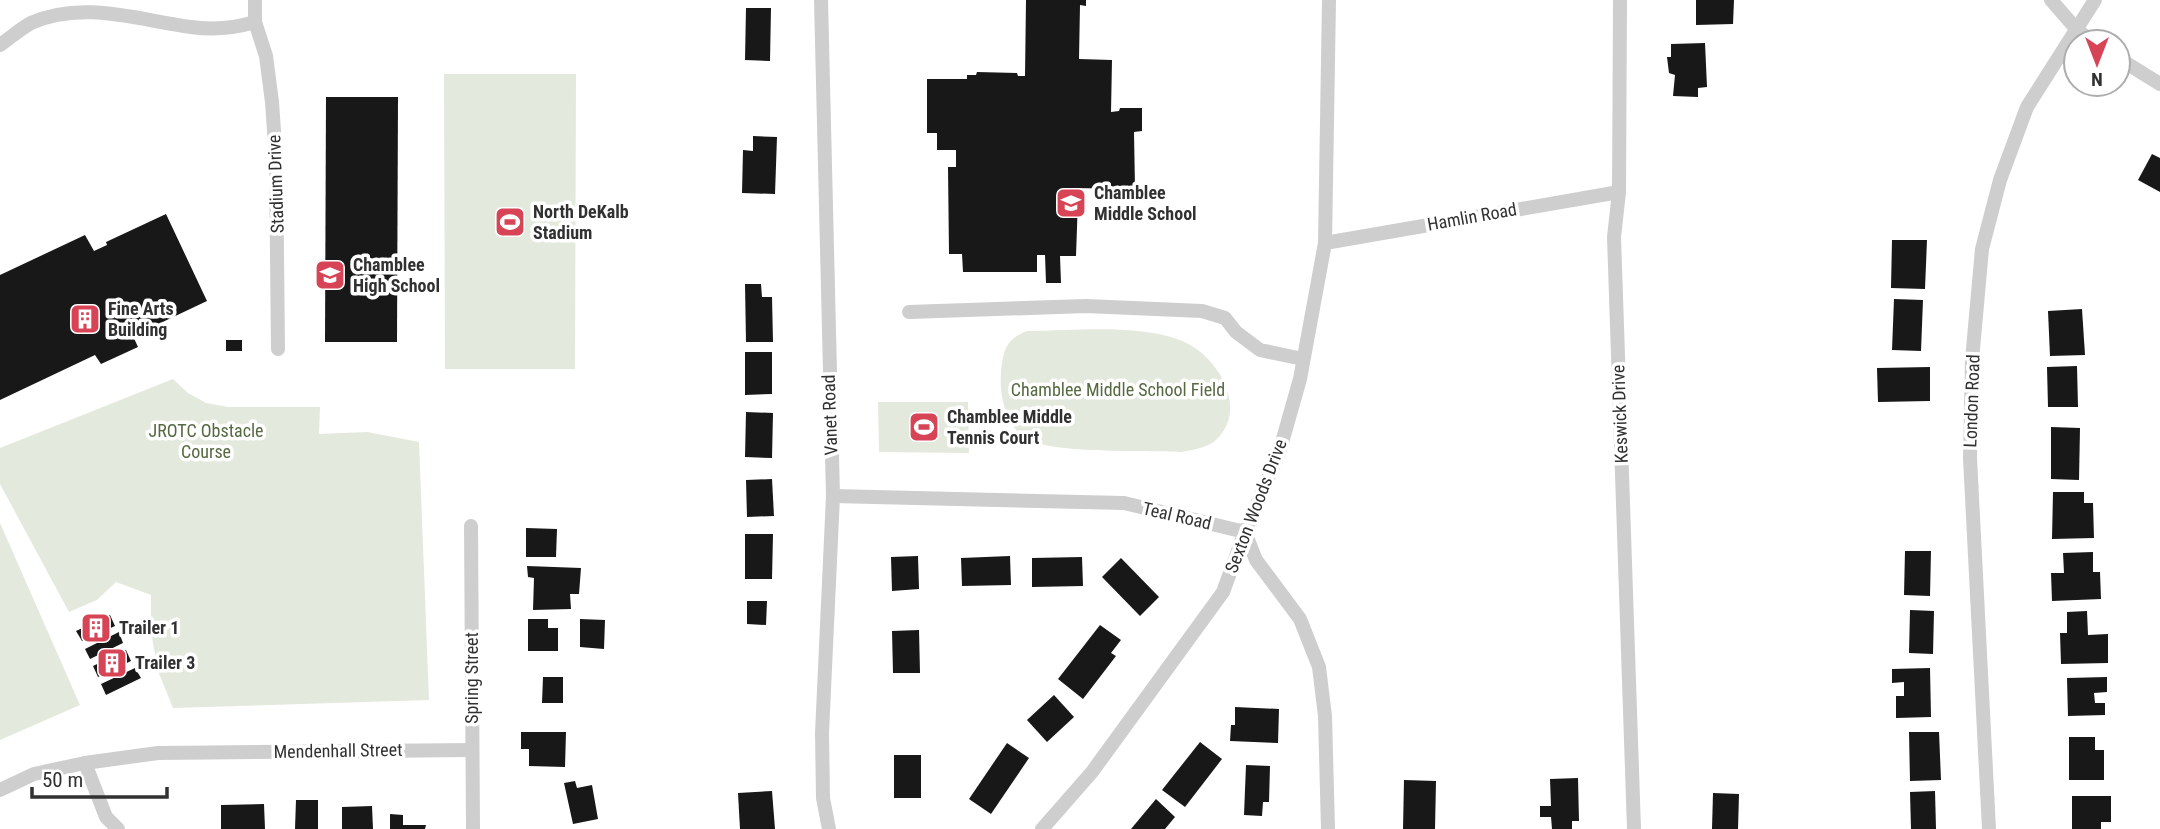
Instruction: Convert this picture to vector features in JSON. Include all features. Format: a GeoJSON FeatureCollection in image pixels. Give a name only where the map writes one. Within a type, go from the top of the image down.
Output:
{"type":"FeatureCollection","features":[{"type":"Feature","properties":{"kind":"street","name":"Stadium Drive"},"geometry":{"type":"LineString","coordinates":[[255,0],[256,22],[266,56],[276,160],[278,349]]}},
{"type":"Feature","properties":{"kind":"street","name":"Vanet Road"},"geometry":{"type":"LineString","coordinates":[[821,0],[833,496],[822,733],[823,798],[830,829]]}},
{"type":"Feature","properties":{"kind":"street","name":"Sexton Woods Drive"},"geometry":{"type":"LineString","coordinates":[[1042,829],[1092,772],[1223,592],[1279,453],[1303,359],[1325,243],[1329,0]]}},
{"type":"Feature","properties":{"kind":"street","name":"Keswick Drive"},"geometry":{"type":"LineString","coordinates":[[1619,0],[1619,192],[1614,237],[1634,829]]}},
{"type":"Feature","properties":{"kind":"street"},"geometry":{"type":"LineString","coordinates":[[2051,0],[2075,28]]}},
{"type":"Feature","properties":{"kind":"street","name":"London Road"},"geometry":{"type":"LineString","coordinates":[[2080,28],[2095,0]]}},
{"type":"Feature","properties":{"kind":"street"},"geometry":{"type":"LineString","coordinates":[[0,45],[32,22],[64,12],[94,9],[194,28],[237,27],[256,22]]}},
{"type":"Feature","properties":{"kind":"street","name":"London Road"},"geometry":{"type":"LineString","coordinates":[[1989,829],[1970,458],[1972,360],[1982,248],[2000,180],[2027,107],[2062,50]]}},
{"type":"Feature","properties":{"kind":"street"},"geometry":{"type":"LineString","coordinates":[[2132,67],[2160,84]]}},
{"type":"Feature","properties":{"kind":"street","name":"Hamlin Road"},"geometry":{"type":"LineString","coordinates":[[1325,243],[1619,192]]}},
{"type":"Feature","properties":{"kind":"street"},"geometry":{"type":"LineString","coordinates":[[909,312],[1086,306],[1202,311],[1226,318],[1236,332],[1259,350],[1303,359]]}},
{"type":"Feature","properties":{"kind":"street","name":"Teal Road"},"geometry":{"type":"LineString","coordinates":[[833,496],[1124,503],[1245,532]]}},
{"type":"Feature","properties":{"kind":"street","name":"Spring Street"},"geometry":{"type":"LineString","coordinates":[[471,526],[472,829]]}},
{"type":"Feature","properties":{"kind":"street"},"geometry":{"type":"LineString","coordinates":[[1245,532],[1255,559],[1300,620],[1320,667],[1325,716],[1328,829]]}},
{"type":"Feature","properties":{"kind":"street","name":"Mendenhall Street"},"geometry":{"type":"LineString","coordinates":[[0,790],[34,774],[85,763],[158,753],[472,750]]}},
{"type":"Feature","properties":{"kind":"street"},"geometry":{"type":"LineString","coordinates":[[85,763],[106,817],[118,829]]}},
{"type":"Feature","properties":{"kind":"green space","name":"North DeKalb Stadium"},"geometry":{"type":"Polygon","coordinates":[[[444,74],[576,74],[575,369],[445,369],[444,74]]]}},
{"type":"Feature","properties":{"kind":"green space","name":"Chamblee Middle School Field"},"geometry":{"type":"Polygon","coordinates":[[[1027,331],[1141,331],[1160,334],[1191,345],[1204,355],[1224,382],[1230,412],[1226,427],[1212,443],[1181,452],[1073,449],[1034,442],[1022,436],[1011,423],[1004,407],[1001,389],[1002,365],[1007,347],[1014,338],[1027,331]]]}},
{"type":"Feature","properties":{"kind":"green space","name":"JROTC Obstacle Course"},"geometry":{"type":"Polygon","coordinates":[[[173,379],[188,393],[206,403],[228,407],[320,407],[319,434],[367,432],[419,442],[429,700],[173,708],[158,671],[151,632],[151,595],[116,582],[97,600],[69,612],[0,484],[0,448],[173,379]]]}},
{"type":"Feature","properties":{"kind":"green space","name":"Chamblee Middle Tennis Court"},"geometry":{"type":"Polygon","coordinates":[[[878,402],[968,402],[969,453],[879,452],[878,402]]]}},
{"type":"Feature","properties":{"kind":"green space"},"geometry":{"type":"Polygon","coordinates":[[[0,523],[80,705],[0,740],[0,523]]]}},
{"type":"Feature","properties":{"kind":"building","name":"Chamblee Middle School"},"geometry":{"type":"Polygon","coordinates":[[[1026,0],[1086,0],[1086,6],[1080,5],[1079,59],[1112,60],[1111,112],[1119,111],[1120,108],[1142,108],[1142,131],[1134,132],[1135,189],[1071,188],[1071,199],[1078,199],[1076,256],[1060,256],[1061,283],[1046,283],[1045,255],[1037,255],[1037,272],[963,272],[962,254],[949,254],[948,167],[956,167],[956,150],[937,150],[937,133],[927,133],[927,79],[967,79],[967,75],[976,75],[977,72],[1017,73],[1018,76],[1025,76],[1026,0]]]}},
{"type":"Feature","properties":{"kind":"building"},"geometry":{"type":"Polygon","coordinates":[[[1696,0],[1734,0],[1733,24],[1696,25],[1696,0]]]}},
{"type":"Feature","properties":{"kind":"building"},"geometry":{"type":"Polygon","coordinates":[[[746,8],[771,8],[770,61],[745,60],[746,8]]]}},
{"type":"Feature","properties":{"kind":"building"},"geometry":{"type":"Polygon","coordinates":[[[1705,43],[1707,87],[1698,88],[1698,97],[1673,96],[1675,75],[1669,73],[1667,57],[1671,57],[1671,44],[1705,43]]]}},
{"type":"Feature","properties":{"kind":"building"},"geometry":{"type":"Polygon","coordinates":[[[326,97],[398,97],[397,342],[325,342],[326,97]]]}},
{"type":"Feature","properties":{"kind":"building"},"geometry":{"type":"Polygon","coordinates":[[[753,136],[777,137],[775,194],[742,193],[743,150],[753,151],[753,136]]]}},
{"type":"Feature","properties":{"kind":"building"},"geometry":{"type":"Polygon","coordinates":[[[2152,154],[2160,158],[2160,192],[2138,180],[2152,154]]]}},
{"type":"Feature","properties":{"kind":"building","name":"Fine Arts Building"},"geometry":{"type":"Polygon","coordinates":[[[166,214],[207,301],[133,336],[138,347],[101,364],[95,355],[0,400],[0,275],[85,235],[94,251],[107,245],[106,242],[166,214]]]}},
{"type":"Feature","properties":{"kind":"building"},"geometry":{"type":"Polygon","coordinates":[[[1892,240],[1927,240],[1925,289],[1891,288],[1892,240]]]}},
{"type":"Feature","properties":{"kind":"building"},"geometry":{"type":"Polygon","coordinates":[[[745,284],[761,284],[762,297],[772,297],[773,342],[746,342],[745,284]]]}},
{"type":"Feature","properties":{"kind":"building"},"geometry":{"type":"Polygon","coordinates":[[[1894,299],[1923,300],[1921,351],[1892,350],[1894,299]]]}},
{"type":"Feature","properties":{"kind":"building"},"geometry":{"type":"Polygon","coordinates":[[[2082,309],[2085,355],[2050,356],[2048,311],[2082,309]]]}},
{"type":"Feature","properties":{"kind":"building"},"geometry":{"type":"Polygon","coordinates":[[[226,340],[242,340],[242,351],[226,351],[226,340]]]}},
{"type":"Feature","properties":{"kind":"building"},"geometry":{"type":"Polygon","coordinates":[[[745,352],[772,352],[772,394],[745,395],[745,352]]]}},
{"type":"Feature","properties":{"kind":"building"},"geometry":{"type":"Polygon","coordinates":[[[2077,366],[2078,407],[2048,407],[2047,367],[2077,366]]]}},
{"type":"Feature","properties":{"kind":"building"},"geometry":{"type":"Polygon","coordinates":[[[1930,367],[1930,401],[1878,402],[1877,368],[1930,367]]]}},
{"type":"Feature","properties":{"kind":"building"},"geometry":{"type":"Polygon","coordinates":[[[746,412],[773,413],[772,458],[745,457],[746,412]]]}},
{"type":"Feature","properties":{"kind":"building"},"geometry":{"type":"Polygon","coordinates":[[[2051,427],[2080,428],[2079,480],[2051,479],[2051,427]]]}},
{"type":"Feature","properties":{"kind":"building"},"geometry":{"type":"Polygon","coordinates":[[[772,479],[774,516],[747,517],[746,480],[772,479]]]}},
{"type":"Feature","properties":{"kind":"building"},"geometry":{"type":"Polygon","coordinates":[[[2053,492],[2084,492],[2084,503],[2093,503],[2094,538],[2052,539],[2053,492]]]}},
{"type":"Feature","properties":{"kind":"building"},"geometry":{"type":"Polygon","coordinates":[[[526,528],[557,529],[556,557],[526,557],[526,528]]]}},
{"type":"Feature","properties":{"kind":"building"},"geometry":{"type":"Polygon","coordinates":[[[745,534],[773,534],[772,579],[745,579],[745,534]]]}},
{"type":"Feature","properties":{"kind":"building"},"geometry":{"type":"Polygon","coordinates":[[[1905,551],[1931,551],[1930,596],[1904,595],[1905,551]]]}},
{"type":"Feature","properties":{"kind":"building"},"geometry":{"type":"Polygon","coordinates":[[[2093,552],[2093,572],[2100,572],[2101,599],[2052,601],[2051,573],[2064,573],[2063,553],[2093,552]]]}},
{"type":"Feature","properties":{"kind":"building"},"geometry":{"type":"Polygon","coordinates":[[[918,556],[919,589],[892,591],[891,557],[918,556]]]}},
{"type":"Feature","properties":{"kind":"building"},"geometry":{"type":"Polygon","coordinates":[[[1010,556],[1011,585],[962,586],[961,558],[1010,556]]]}},
{"type":"Feature","properties":{"kind":"building"},"geometry":{"type":"Polygon","coordinates":[[[1082,557],[1083,586],[1032,587],[1032,558],[1082,557]]]}},
{"type":"Feature","properties":{"kind":"building"},"geometry":{"type":"Polygon","coordinates":[[[1121,558],[1159,597],[1140,616],[1102,577],[1121,558]]]}},
{"type":"Feature","properties":{"kind":"building"},"geometry":{"type":"Polygon","coordinates":[[[527,566],[581,568],[579,594],[570,594],[571,609],[533,610],[534,578],[528,577],[527,566]]]}},
{"type":"Feature","properties":{"kind":"building"},"geometry":{"type":"Polygon","coordinates":[[[747,601],[767,601],[766,625],[747,624],[747,601]]]}},
{"type":"Feature","properties":{"kind":"building"},"geometry":{"type":"Polygon","coordinates":[[[1910,610],[1934,611],[1933,654],[1909,653],[1910,610]]]}},
{"type":"Feature","properties":{"kind":"building"},"geometry":{"type":"Polygon","coordinates":[[[2087,611],[2088,635],[2108,634],[2108,663],[2061,664],[2060,633],[2067,633],[2067,612],[2087,611]]]}},
{"type":"Feature","properties":{"kind":"building","name":"Trailer 1"},"geometry":{"type":"Polygon","coordinates":[[[110,615],[115,626],[82,641],[76,631],[110,615]]]}},
{"type":"Feature","properties":{"kind":"building"},"geometry":{"type":"Polygon","coordinates":[[[528,619],[548,619],[548,628],[558,628],[558,651],[528,651],[528,619]]]}},
{"type":"Feature","properties":{"kind":"building"},"geometry":{"type":"Polygon","coordinates":[[[580,619],[605,620],[604,649],[580,647],[580,619]]]}},
{"type":"Feature","properties":{"kind":"building"},"geometry":{"type":"Polygon","coordinates":[[[1100,625],[1121,640],[1111,653],[1116,656],[1083,699],[1058,679],[1100,625]]]}},
{"type":"Feature","properties":{"kind":"building"},"geometry":{"type":"Polygon","coordinates":[[[919,630],[920,673],[893,673],[892,631],[919,630]]]}},
{"type":"Feature","properties":{"kind":"building"},"geometry":{"type":"Polygon","coordinates":[[[119,632],[123,643],[90,659],[85,649],[119,632]]]}},
{"type":"Feature","properties":{"kind":"building","name":"Trailer 3"},"geometry":{"type":"Polygon","coordinates":[[[126,650],[131,661],[98,677],[93,666],[126,650]]]}},
{"type":"Feature","properties":{"kind":"building"},"geometry":{"type":"Polygon","coordinates":[[[135,668],[141,678],[106,695],[101,684],[135,668]]]}},
{"type":"Feature","properties":{"kind":"building"},"geometry":{"type":"Polygon","coordinates":[[[1930,668],[1931,717],[1896,718],[1896,696],[1904,696],[1904,682],[1892,683],[1892,669],[1930,668]]]}},
{"type":"Feature","properties":{"kind":"building"},"geometry":{"type":"Polygon","coordinates":[[[543,677],[563,677],[563,703],[542,703],[543,677]]]}},
{"type":"Feature","properties":{"kind":"building"},"geometry":{"type":"Polygon","coordinates":[[[2107,677],[2107,692],[2094,693],[2095,703],[2105,703],[2105,715],[2068,716],[2067,678],[2107,677]]]}},
{"type":"Feature","properties":{"kind":"building"},"geometry":{"type":"Polygon","coordinates":[[[1054,695],[1074,717],[1047,742],[1027,720],[1054,695]]]}},
{"type":"Feature","properties":{"kind":"building"},"geometry":{"type":"Polygon","coordinates":[[[1235,707],[1279,709],[1278,743],[1230,741],[1231,725],[1235,725],[1235,707]]]}},
{"type":"Feature","properties":{"kind":"building"},"geometry":{"type":"Polygon","coordinates":[[[521,732],[566,732],[565,767],[529,766],[529,749],[521,749],[521,732]]]}},
{"type":"Feature","properties":{"kind":"building"},"geometry":{"type":"Polygon","coordinates":[[[1909,732],[1939,732],[1941,780],[1910,781],[1909,732]]]}},
{"type":"Feature","properties":{"kind":"building"},"geometry":{"type":"Polygon","coordinates":[[[2069,737],[2095,737],[2095,750],[2104,750],[2104,780],[2069,780],[2069,737]]]}},
{"type":"Feature","properties":{"kind":"building"},"geometry":{"type":"Polygon","coordinates":[[[1200,742],[1222,759],[1185,807],[1162,790],[1200,742]]]}},
{"type":"Feature","properties":{"kind":"building"},"geometry":{"type":"Polygon","coordinates":[[[1007,743],[1029,758],[991,814],[969,799],[1007,743]]]}},
{"type":"Feature","properties":{"kind":"building"},"geometry":{"type":"Polygon","coordinates":[[[894,755],[921,755],[921,798],[894,798],[894,755]]]}},
{"type":"Feature","properties":{"kind":"building"},"geometry":{"type":"Polygon","coordinates":[[[1246,765],[1270,766],[1269,802],[1263,802],[1262,816],[1244,815],[1246,765]]]}},
{"type":"Feature","properties":{"kind":"building"},"geometry":{"type":"Polygon","coordinates":[[[1578,778],[1579,821],[1572,821],[1572,829],[1552,829],[1551,817],[1540,817],[1540,806],[1551,806],[1550,779],[1578,778]]]}},
{"type":"Feature","properties":{"kind":"building"},"geometry":{"type":"Polygon","coordinates":[[[1404,780],[1436,781],[1435,829],[1403,829],[1404,780]]]}},
{"type":"Feature","properties":{"kind":"building"},"geometry":{"type":"Polygon","coordinates":[[[575,781],[577,788],[592,785],[598,819],[573,824],[564,783],[575,781]]]}},
{"type":"Feature","properties":{"kind":"building"},"geometry":{"type":"Polygon","coordinates":[[[772,791],[775,829],[740,829],[738,793],[772,791]]]}},
{"type":"Feature","properties":{"kind":"building"},"geometry":{"type":"Polygon","coordinates":[[[1935,791],[1936,829],[1911,829],[1910,792],[1935,791]]]}},
{"type":"Feature","properties":{"kind":"building"},"geometry":{"type":"Polygon","coordinates":[[[1713,793],[1739,794],[1738,829],[1712,829],[1713,793]]]}},
{"type":"Feature","properties":{"kind":"building"},"geometry":{"type":"Polygon","coordinates":[[[2072,796],[2111,796],[2111,822],[2101,822],[2101,829],[2072,829],[2072,796]]]}},
{"type":"Feature","properties":{"kind":"building"},"geometry":{"type":"Polygon","coordinates":[[[1156,799],[1175,817],[1165,829],[1131,829],[1156,799]]]}},
{"type":"Feature","properties":{"kind":"building"},"geometry":{"type":"Polygon","coordinates":[[[296,800],[318,800],[318,829],[295,829],[296,800]]]}},
{"type":"Feature","properties":{"kind":"building"},"geometry":{"type":"Polygon","coordinates":[[[264,804],[265,829],[221,829],[221,805],[264,804]]]}},
{"type":"Feature","properties":{"kind":"building"},"geometry":{"type":"Polygon","coordinates":[[[372,806],[373,829],[342,829],[342,807],[372,806]]]}},
{"type":"Feature","properties":{"kind":"building"},"geometry":{"type":"Polygon","coordinates":[[[390,814],[403,815],[403,825],[426,825],[425,829],[390,829],[390,814]]]}},
{"type":"Feature","properties":{"kind":"place","name":"Chamblee Middle School"},"geometry":{"type":"Point","coordinates":[1071,203]}},
{"type":"Feature","properties":{"kind":"place","name":"North DeKalb Stadium"},"geometry":{"type":"Point","coordinates":[510,222]}},
{"type":"Feature","properties":{"kind":"place","name":"Chamblee High School"},"geometry":{"type":"Point","coordinates":[330,275]}},
{"type":"Feature","properties":{"kind":"place","name":"Fine Arts Building"},"geometry":{"type":"Point","coordinates":[85,319]}},
{"type":"Feature","properties":{"kind":"place","name":"Chamblee Middle Tennis Court"},"geometry":{"type":"Point","coordinates":[924,427]}},
{"type":"Feature","properties":{"kind":"place","name":"Trailer 1"},"geometry":{"type":"Point","coordinates":[96,628]}},
{"type":"Feature","properties":{"kind":"place","name":"Trailer 3"},"geometry":{"type":"Point","coordinates":[112,663]}}]}
